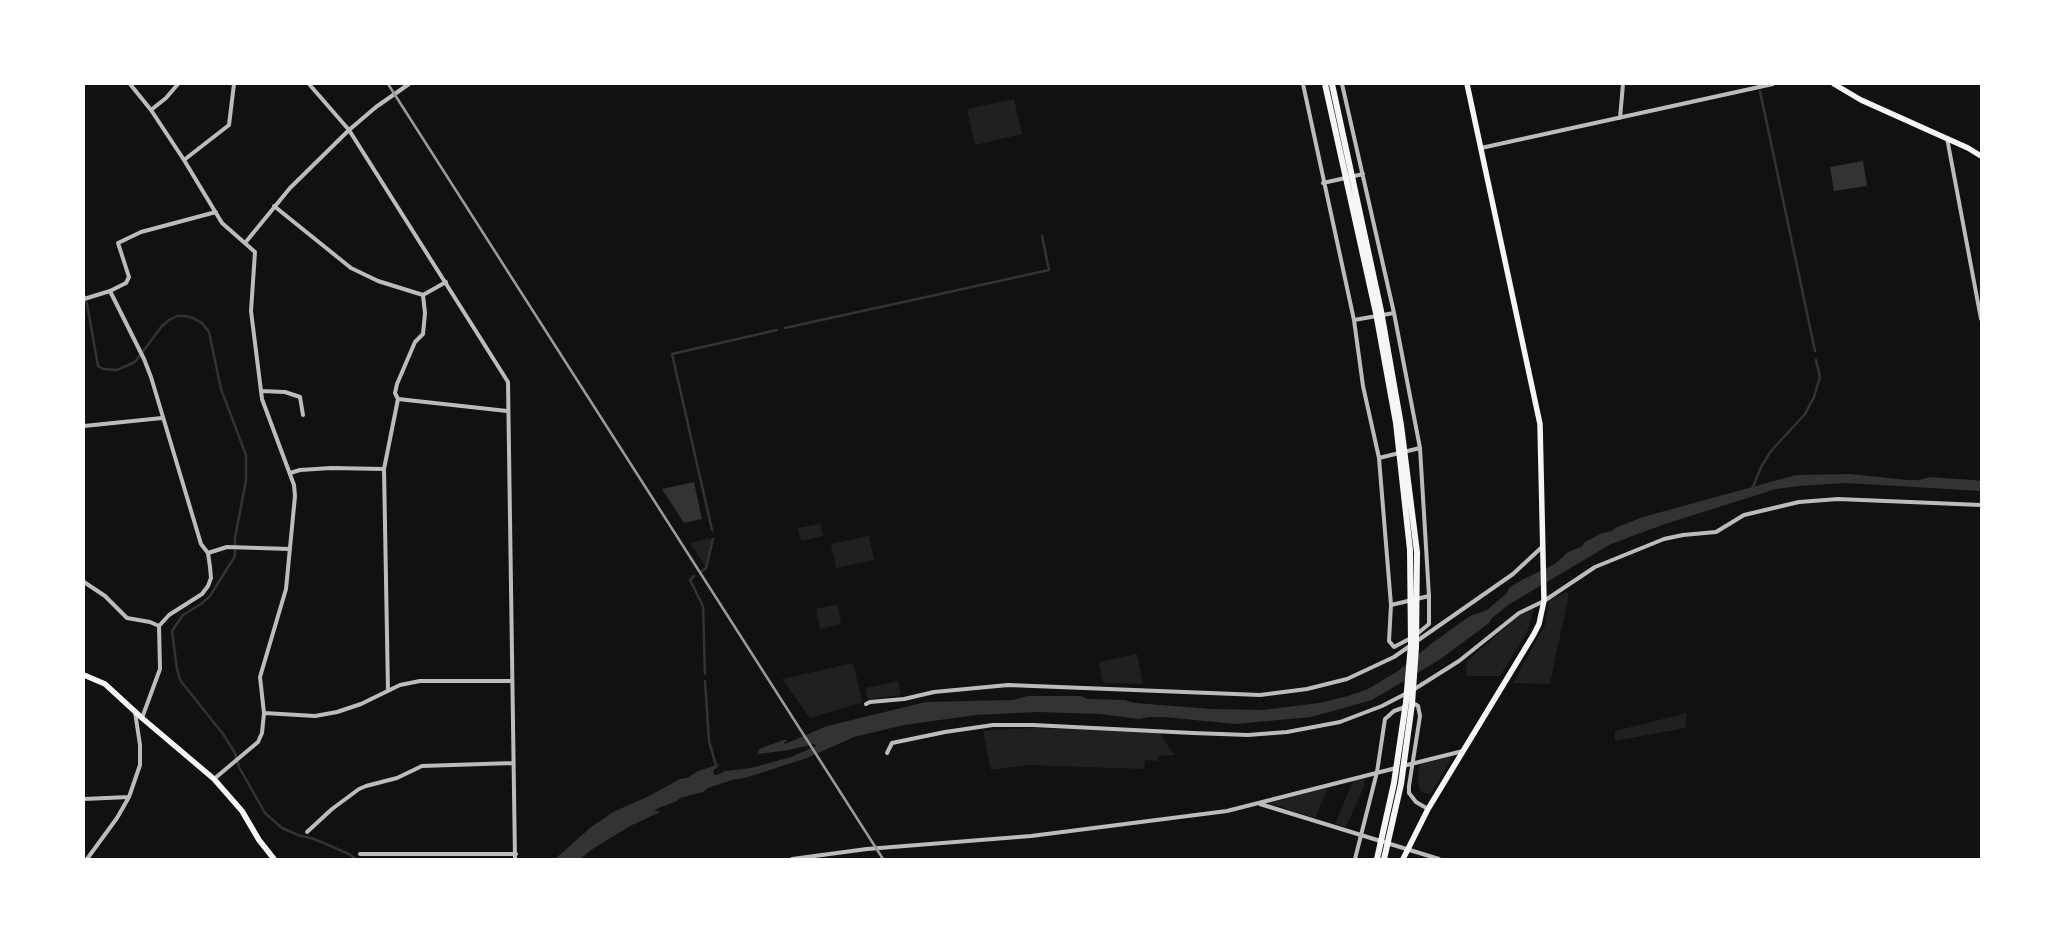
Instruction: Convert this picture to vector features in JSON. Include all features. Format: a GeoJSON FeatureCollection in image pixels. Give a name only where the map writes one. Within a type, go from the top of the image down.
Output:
{"type":"FeatureCollection","features":[{"type":"Feature","properties":{"kind":"highway"},"geometry":{"type":"LineString","coordinates":[[1325,84],[1376,313],[1396,423],[1410,550],[1411,644],[1406,702],[1394,783],[1377,859]]}},
{"type":"Feature","properties":{"kind":"highway"},"geometry":{"type":"LineString","coordinates":[[1332,84],[1383,320],[1401,425],[1417,552],[1416,647],[1412,704],[1401,784],[1384,859]]}},
{"type":"Feature","properties":{"kind":"main road"},"geometry":{"type":"LineString","coordinates":[[1403,859],[1428,809],[1534,634],[1539,624],[1544,599],[1540,424],[1467,84]]}},
{"type":"Feature","properties":{"kind":"main road"},"geometry":{"type":"LineString","coordinates":[[1834,84],[1861,100],[1947,138],[1981,156]]}},
{"type":"Feature","properties":{"kind":"main road"},"geometry":{"type":"LineString","coordinates":[[84,675],[105,684],[214,779],[242,811],[259,840],[274,859]]}},
{"type":"Feature","properties":{"kind":"street"},"geometry":{"type":"LineString","coordinates":[[130,84],[151,110],[222,223],[255,252],[251,311],[262,399],[294,485],[295,496],[286,589],[260,677],[264,713],[262,732],[258,742],[214,779]]}},
{"type":"Feature","properties":{"kind":"street"},"geometry":{"type":"LineString","coordinates":[[151,110],[166,98],[178,84]]}},
{"type":"Feature","properties":{"kind":"street"},"geometry":{"type":"LineString","coordinates":[[184,160],[229,125],[234,84]]}},
{"type":"Feature","properties":{"kind":"street"},"geometry":{"type":"LineString","coordinates":[[310,84],[349,130],[508,382],[515,859]]}},
{"type":"Feature","properties":{"kind":"street"},"geometry":{"type":"LineString","coordinates":[[245,243],[274,206],[349,130],[376,107],[409,84]]}},
{"type":"Feature","properties":{"kind":"street"},"geometry":{"type":"LineString","coordinates":[[1303,84],[1354,320],[1364,386],[1379,458],[1391,605],[1389,641],[1394,647],[1429,624],[1430,596],[1420,448],[1394,313],[1342,84]]}},
{"type":"Feature","properties":{"kind":"street"},"geometry":{"type":"LineString","coordinates":[[1620,118],[1623,84]]}},
{"type":"Feature","properties":{"kind":"street"},"geometry":{"type":"LineString","coordinates":[[1480,148],[1773,84]]}},
{"type":"Feature","properties":{"kind":"street"},"geometry":{"type":"LineString","coordinates":[[1947,138],[1981,319]]}},
{"type":"Feature","properties":{"kind":"street"},"geometry":{"type":"LineString","coordinates":[[1323,183],[1362,174]]}},
{"type":"Feature","properties":{"kind":"street"},"geometry":{"type":"LineString","coordinates":[[274,206],[351,268],[378,281],[423,294],[446,282]]}},
{"type":"Feature","properties":{"kind":"street"},"geometry":{"type":"LineString","coordinates":[[84,299],[110,292],[126,283],[129,277],[118,243],[141,232],[216,212]]}},
{"type":"Feature","properties":{"kind":"street"},"geometry":{"type":"LineString","coordinates":[[110,292],[144,359],[182,476],[201,544],[208,554],[210,573],[208,586],[202,594],[170,615],[159,626],[160,668],[142,718]]}},
{"type":"Feature","properties":{"kind":"street"},"geometry":{"type":"LineString","coordinates":[[388,691],[384,469],[398,399],[395,393],[397,384],[415,342],[423,334],[425,313],[423,294]]}},
{"type":"Feature","properties":{"kind":"street"},"geometry":{"type":"LineString","coordinates":[[1354,320],[1394,313]]}},
{"type":"Feature","properties":{"kind":"street"},"geometry":{"type":"LineString","coordinates":[[261,391],[285,392],[300,397],[303,415]]}},
{"type":"Feature","properties":{"kind":"street"},"geometry":{"type":"LineString","coordinates":[[398,399],[507,411]]}},
{"type":"Feature","properties":{"kind":"street"},"geometry":{"type":"LineString","coordinates":[[84,426],[162,418]]}},
{"type":"Feature","properties":{"kind":"street"},"geometry":{"type":"LineString","coordinates":[[1379,458],[1420,448]]}},
{"type":"Feature","properties":{"kind":"street"},"geometry":{"type":"LineString","coordinates":[[290,473],[300,470],[331,468],[384,469]]}},
{"type":"Feature","properties":{"kind":"street"},"geometry":{"type":"LineString","coordinates":[[887,753],[892,743],[945,732],[993,725],[1248,734],[1278,733],[1313,728],[1360,715],[1416,688],[1459,661],[1519,613],[1595,567],[1664,539],[1716,532],[1744,515],[1799,502],[1838,499],[1981,505]]}},
{"type":"Feature","properties":{"kind":"street"},"geometry":{"type":"LineString","coordinates":[[208,554],[227,547],[241,546],[290,549]]}},
{"type":"Feature","properties":{"kind":"street"},"geometry":{"type":"LineString","coordinates":[[866,704],[943,691],[1008,685],[1260,695],[1307,689],[1347,679],[1394,657],[1513,574],[1542,550]]}},
{"type":"Feature","properties":{"kind":"street"},"geometry":{"type":"LineString","coordinates":[[84,582],[105,596],[128,618],[159,626]]}},
{"type":"Feature","properties":{"kind":"street"},"geometry":{"type":"LineString","coordinates":[[1391,605],[1430,596]]}},
{"type":"Feature","properties":{"kind":"street"},"geometry":{"type":"LineString","coordinates":[[264,713],[315,716],[337,712],[361,704],[400,685],[420,681],[512,681]]}},
{"type":"Feature","properties":{"kind":"street"},"geometry":{"type":"LineString","coordinates":[[1356,859],[1377,772],[1385,719],[1394,711],[1415,704],[1418,706],[1420,716],[1408,786],[1409,792],[1416,802],[1428,809]]}},
{"type":"Feature","properties":{"kind":"street"},"geometry":{"type":"LineString","coordinates":[[87,859],[117,818],[129,797],[140,765],[140,745],[135,712]]}},
{"type":"Feature","properties":{"kind":"street"},"geometry":{"type":"LineString","coordinates":[[792,859],[871,849],[1031,836],[1227,811],[1464,751]]}},
{"type":"Feature","properties":{"kind":"street"},"geometry":{"type":"LineString","coordinates":[[307,832],[332,809],[359,789],[397,778],[422,766],[513,763]]}},
{"type":"Feature","properties":{"kind":"street"},"geometry":{"type":"LineString","coordinates":[[84,799],[129,797]]}},
{"type":"Feature","properties":{"kind":"street"},"geometry":{"type":"LineString","coordinates":[[1258,804],[1439,859]]}},
{"type":"Feature","properties":{"kind":"street"},"geometry":{"type":"LineString","coordinates":[[360,854],[516,854]]}},
{"type":"Feature","properties":{"kind":"shaded area"},"geometry":{"type":"Polygon","coordinates":[[[1014,99],[1022,134],[975,145],[967,109],[1014,99]]]}},
{"type":"Feature","properties":{"kind":"shaded area"},"geometry":{"type":"Polygon","coordinates":[[[1863,161],[1867,186],[1834,191],[1830,167],[1863,161]]]}},
{"type":"Feature","properties":{"kind":"shaded area"},"geometry":{"type":"Polygon","coordinates":[[[1850,474],[1908,480],[1920,480],[1929,477],[1981,481],[1981,491],[1846,483],[1776,489],[1665,524],[1611,544],[1508,605],[1492,618],[1489,623],[1439,660],[1372,700],[1311,717],[1236,724],[1163,717],[1139,719],[1100,714],[1038,712],[976,715],[904,725],[854,737],[807,758],[745,778],[732,780],[708,788],[703,792],[680,798],[656,809],[655,811],[660,811],[630,826],[580,859],[555,859],[590,828],[613,812],[649,796],[680,779],[687,778],[698,771],[720,764],[713,771],[714,775],[717,775],[725,771],[751,768],[791,757],[816,746],[814,744],[789,750],[758,754],[759,749],[787,740],[785,744],[827,726],[926,702],[1013,700],[1028,696],[1080,696],[1088,699],[1124,700],[1135,703],[1212,709],[1263,710],[1319,703],[1348,696],[1368,689],[1398,671],[1470,616],[1487,610],[1507,593],[1509,588],[1555,564],[1568,552],[1581,547],[1585,542],[1602,533],[1612,531],[1643,517],[1796,475],[1850,474]]]}},
{"type":"Feature","properties":{"kind":"shaded area"},"geometry":{"type":"Polygon","coordinates":[[[694,482],[702,519],[684,523],[662,489],[694,482]]]}},
{"type":"Feature","properties":{"kind":"shaded area"},"geometry":{"type":"Polygon","coordinates":[[[820,524],[823,536],[801,541],[798,528],[820,524]]]}},
{"type":"Feature","properties":{"kind":"shaded area"},"geometry":{"type":"Polygon","coordinates":[[[869,536],[874,560],[836,568],[831,544],[869,536]]]}},
{"type":"Feature","properties":{"kind":"shaded area"},"geometry":{"type":"Polygon","coordinates":[[[712,538],[705,566],[690,543],[712,538]]]}},
{"type":"Feature","properties":{"kind":"shaded area"},"geometry":{"type":"Polygon","coordinates":[[[1566,592],[1568,593],[1568,598],[1550,684],[1513,683],[1545,625],[1549,600],[1566,592]]]}},
{"type":"Feature","properties":{"kind":"shaded area"},"geometry":{"type":"Polygon","coordinates":[[[838,604],[841,624],[820,629],[816,609],[838,604]]]}},
{"type":"Feature","properties":{"kind":"shaded area"},"geometry":{"type":"Polygon","coordinates":[[[1534,608],[1527,632],[1500,676],[1466,676],[1467,661],[1521,614],[1534,608]]]}},
{"type":"Feature","properties":{"kind":"shaded area"},"geometry":{"type":"Polygon","coordinates":[[[1137,654],[1143,684],[1103,683],[1099,662],[1137,654]]]}},
{"type":"Feature","properties":{"kind":"shaded area"},"geometry":{"type":"Polygon","coordinates":[[[853,663],[862,700],[861,703],[810,718],[782,679],[853,663]]]}},
{"type":"Feature","properties":{"kind":"shaded area"},"geometry":{"type":"Polygon","coordinates":[[[898,681],[901,695],[867,698],[866,688],[898,681]]]}},
{"type":"Feature","properties":{"kind":"shaded area"},"geometry":{"type":"Polygon","coordinates":[[[1687,713],[1685,728],[1615,741],[1615,731],[1687,713]]]}},
{"type":"Feature","properties":{"kind":"shaded area"},"geometry":{"type":"Polygon","coordinates":[[[1033,728],[1160,733],[1174,755],[1158,756],[1157,761],[1145,760],[1144,769],[1027,765],[991,770],[983,731],[1033,728]]]}},
{"type":"Feature","properties":{"kind":"shaded area"},"geometry":{"type":"Polygon","coordinates":[[[1453,756],[1430,795],[1420,791],[1418,778],[1420,764],[1453,756]]]}},
{"type":"Feature","properties":{"kind":"shaded area"},"geometry":{"type":"Polygon","coordinates":[[[1365,778],[1364,787],[1346,827],[1335,824],[1353,781],[1365,778]]]}},
{"type":"Feature","properties":{"kind":"shaded area"},"geometry":{"type":"Polygon","coordinates":[[[1328,788],[1315,818],[1269,803],[1328,788]]]}},
{"type":"Feature","properties":{"kind":"waterway"},"geometry":{"type":"LineString","coordinates":[[1760,91],[1815,351]]}},
{"type":"Feature","properties":{"kind":"waterway"},"geometry":{"type":"LineString","coordinates":[[785,328],[1049,270],[1042,236]]}},
{"type":"Feature","properties":{"kind":"waterway"},"geometry":{"type":"LineString","coordinates":[[84,295],[98,366],[103,369],[117,370],[135,362],[162,326],[177,316],[193,318],[202,323],[209,332],[221,389],[246,455],[246,480],[235,538],[235,556],[210,596],[183,615],[172,631],[180,680],[223,734],[235,753],[239,767],[265,813],[282,828],[314,839],[349,854],[356,859]]}},
{"type":"Feature","properties":{"kind":"waterway"},"geometry":{"type":"LineString","coordinates":[[712,530],[672,354],[777,330]]}},
{"type":"Feature","properties":{"kind":"waterway"},"geometry":{"type":"LineString","coordinates":[[1753,487],[1761,467],[1771,451],[1805,414],[1814,397],[1820,377],[1816,360]]}},
{"type":"Feature","properties":{"kind":"waterway"},"geometry":{"type":"LineString","coordinates":[[702,571],[706,568],[713,539]]}},
{"type":"Feature","properties":{"kind":"waterway"},"geometry":{"type":"LineString","coordinates":[[694,576],[690,580],[703,606],[705,674]]}},
{"type":"Feature","properties":{"kind":"waterway"},"geometry":{"type":"LineString","coordinates":[[705,681],[709,741],[716,766]]}},
{"type":"Feature","properties":{"kind":"railway"},"geometry":{"type":"LineString","coordinates":[[388,84],[883,859]]}}]}
